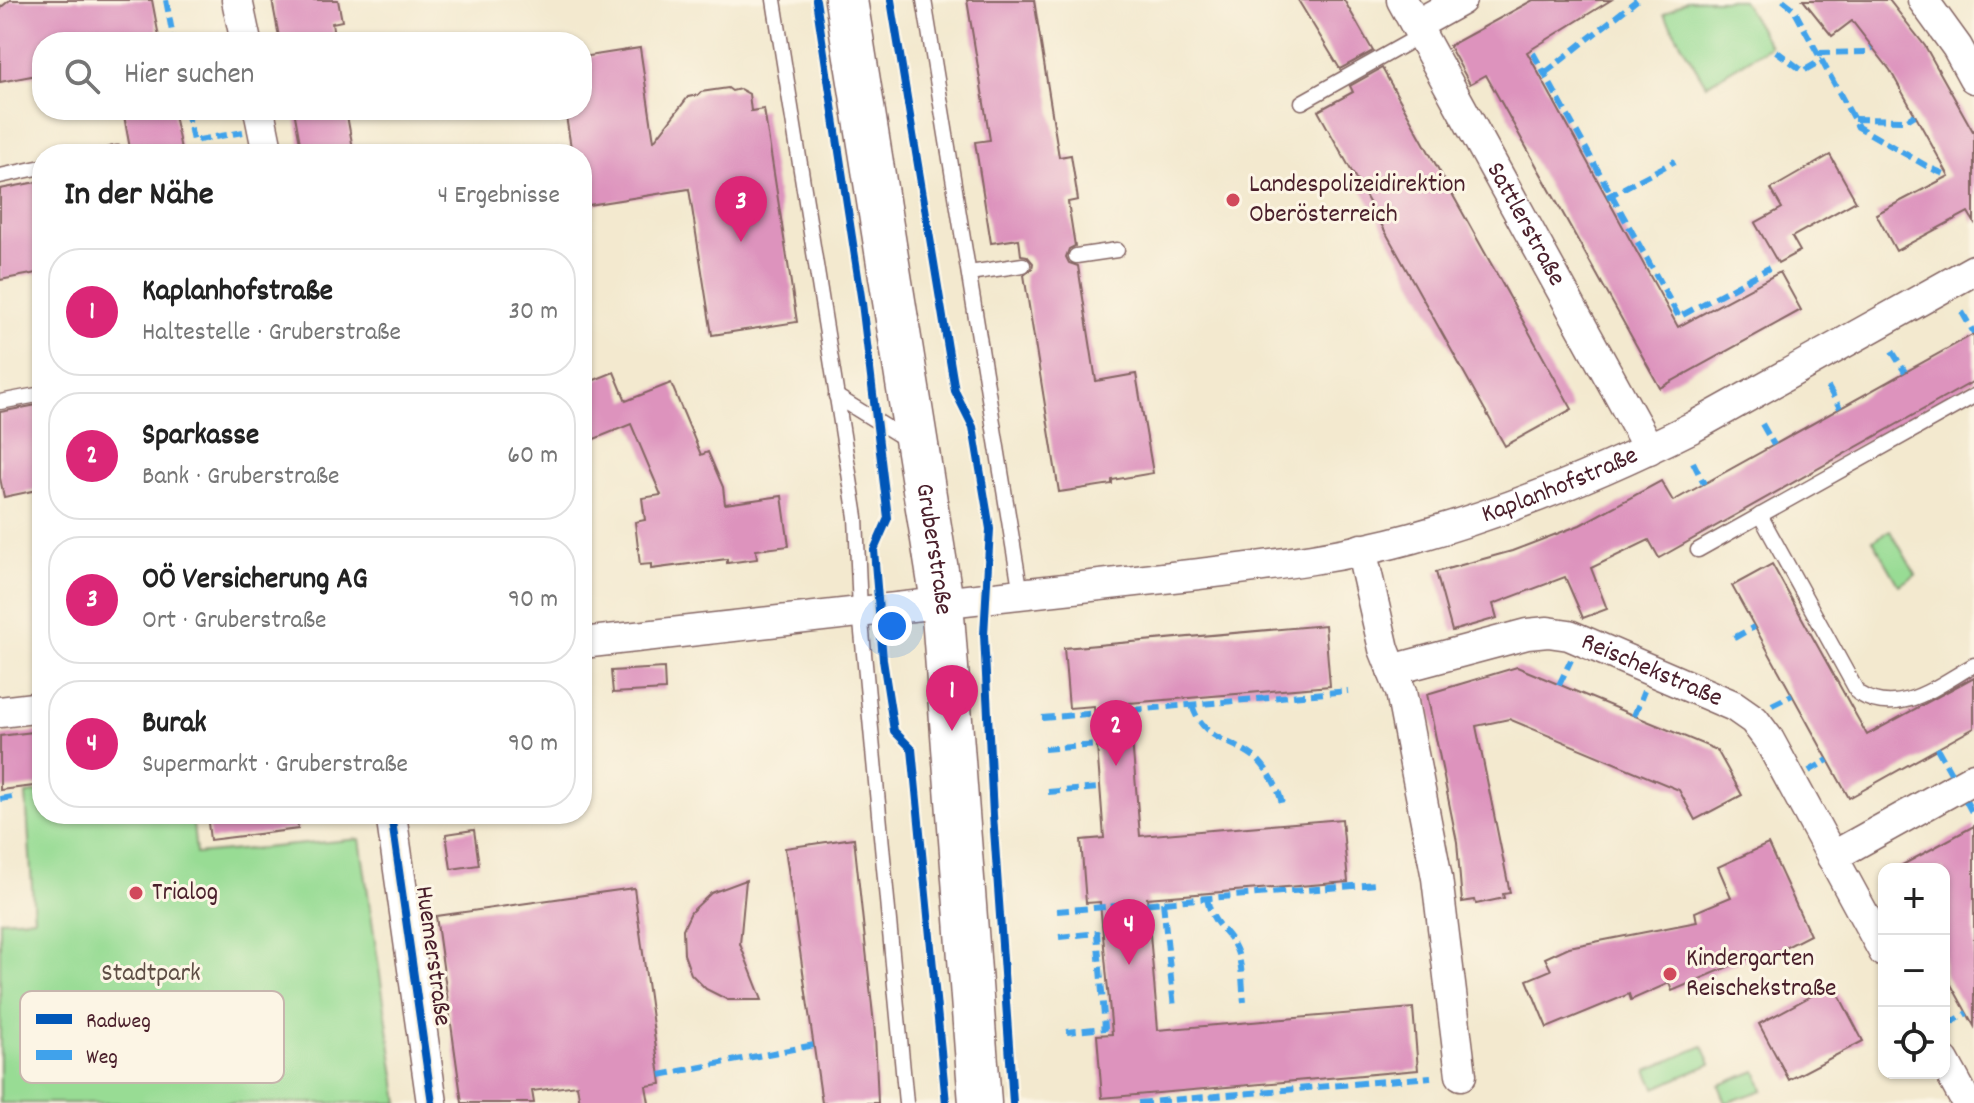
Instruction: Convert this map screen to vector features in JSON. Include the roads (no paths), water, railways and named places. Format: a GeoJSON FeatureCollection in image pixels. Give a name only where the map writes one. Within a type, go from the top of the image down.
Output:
{"type":"FeatureCollection","features":[{"type":"Feature","properties":{"kind":"main road","name":"Gruberstraße"},"geometry":{"type":"LineString","coordinates":[[846,0],[942,602],[980,1103]]}},
{"type":"Feature","properties":{"kind":"street"},"geometry":{"type":"LineString","coordinates":[[237,0],[244,32]]}},
{"type":"Feature","properties":{"kind":"street"},"geometry":{"type":"LineString","coordinates":[[1413,20],[1461,0]]}},
{"type":"Feature","properties":{"kind":"street"},"geometry":{"type":"LineString","coordinates":[[1923,0],[1957,47],[1974,78]]}},
{"type":"Feature","properties":{"kind":"street","name":"Sattlerstraße"},"geometry":{"type":"LineString","coordinates":[[1413,20],[1649,449]]}},
{"type":"Feature","properties":{"kind":"street"},"geometry":{"type":"LineString","coordinates":[[261,120],[266,144]]}},
{"type":"Feature","properties":{"kind":"street","name":"Kaplanhofstraße"},"geometry":{"type":"LineString","coordinates":[[592,642],[1282,563],[1410,539],[1478,517],[1649,449],[1974,270]]}},
{"type":"Feature","properties":{"kind":"street"},"geometry":{"type":"LineString","coordinates":[[1361,549],[1384,649],[1401,692],[1437,878],[1461,1075]]}},
{"type":"Feature","properties":{"kind":"street","name":"Reischekstraße"},"geometry":{"type":"LineString","coordinates":[[1392,670],[1527,634],[1548,632],[1569,635],[1734,706],[1754,720],[1769,740],[1878,941]]}},
{"type":"Feature","properties":{"kind":"street"},"geometry":{"type":"LineString","coordinates":[[0,712],[32,708]]}},
{"type":"Feature","properties":{"kind":"street"},"geometry":{"type":"LineString","coordinates":[[1832,857],[1974,778]]}},
{"type":"Feature","properties":{"kind":"street","name":"Huemerstraße"},"geometry":{"type":"LineString","coordinates":[[392,824],[432,1103]]}},
{"type":"Feature","properties":{"kind":"street"},"geometry":{"type":"LineString","coordinates":[[1950,1072],[1967,1103]]}},
{"type":"Feature","properties":{"kind":"lane"},"geometry":{"type":"LineString","coordinates":[[774,0],[856,517],[860,611],[906,1103]]}},
{"type":"Feature","properties":{"kind":"lane"},"geometry":{"type":"LineString","coordinates":[[924,0],[1021,594]]}},
{"type":"Feature","properties":{"kind":"lane"},"geometry":{"type":"LineString","coordinates":[[1302,102],[1413,20]]}},
{"type":"Feature","properties":{"kind":"lane"},"geometry":{"type":"LineString","coordinates":[[0,176],[32,169]]}},
{"type":"Feature","properties":{"kind":"lane"},"geometry":{"type":"LineString","coordinates":[[1076,256],[1117,250]]}},
{"type":"Feature","properties":{"kind":"lane"},"geometry":{"type":"LineString","coordinates":[[969,273],[1023,265]]}},
{"type":"Feature","properties":{"kind":"lane"},"geometry":{"type":"LineString","coordinates":[[0,402],[32,396]]}},
{"type":"Feature","properties":{"kind":"lane"},"geometry":{"type":"LineString","coordinates":[[836,396],[916,446]]}},
{"type":"Feature","properties":{"kind":"lane"},"geometry":{"type":"LineString","coordinates":[[1698,550],[1974,396]]}},
{"type":"Feature","properties":{"kind":"lane"},"geometry":{"type":"LineString","coordinates":[[1760,515],[1858,693],[1869,701],[1885,704],[1916,698],[1974,665]]}},
{"type":"Feature","properties":{"kind":"place","name":"Landespolizeidirektion Oberösterreich"},"geometry":{"type":"Point","coordinates":[1233,200]}},
{"type":"Feature","properties":{"kind":"place","name":"OÖ Versicherung AG"},"geometry":{"type":"Point","coordinates":[741,242]}},
{"type":"Feature","properties":{"kind":"place","name":"Kaplanhofstraße"},"geometry":{"type":"Point","coordinates":[952,731]}},
{"type":"Feature","properties":{"kind":"place","name":"Sparkasse"},"geometry":{"type":"Point","coordinates":[1116,766]}},
{"type":"Feature","properties":{"kind":"place","name":"Trialog"},"geometry":{"type":"Point","coordinates":[136,893]}},
{"type":"Feature","properties":{"kind":"place","name":"Burak"},"geometry":{"type":"Point","coordinates":[1129,965]}},
{"type":"Feature","properties":{"kind":"place","name":"Kindergarten Reischekstraße"},"geometry":{"type":"Point","coordinates":[1670,974]}},
{"type":"Feature","properties":{"kind":"park label","name":"Stadtpark"},"geometry":{"type":"Point","coordinates":[151,974]}}]}
